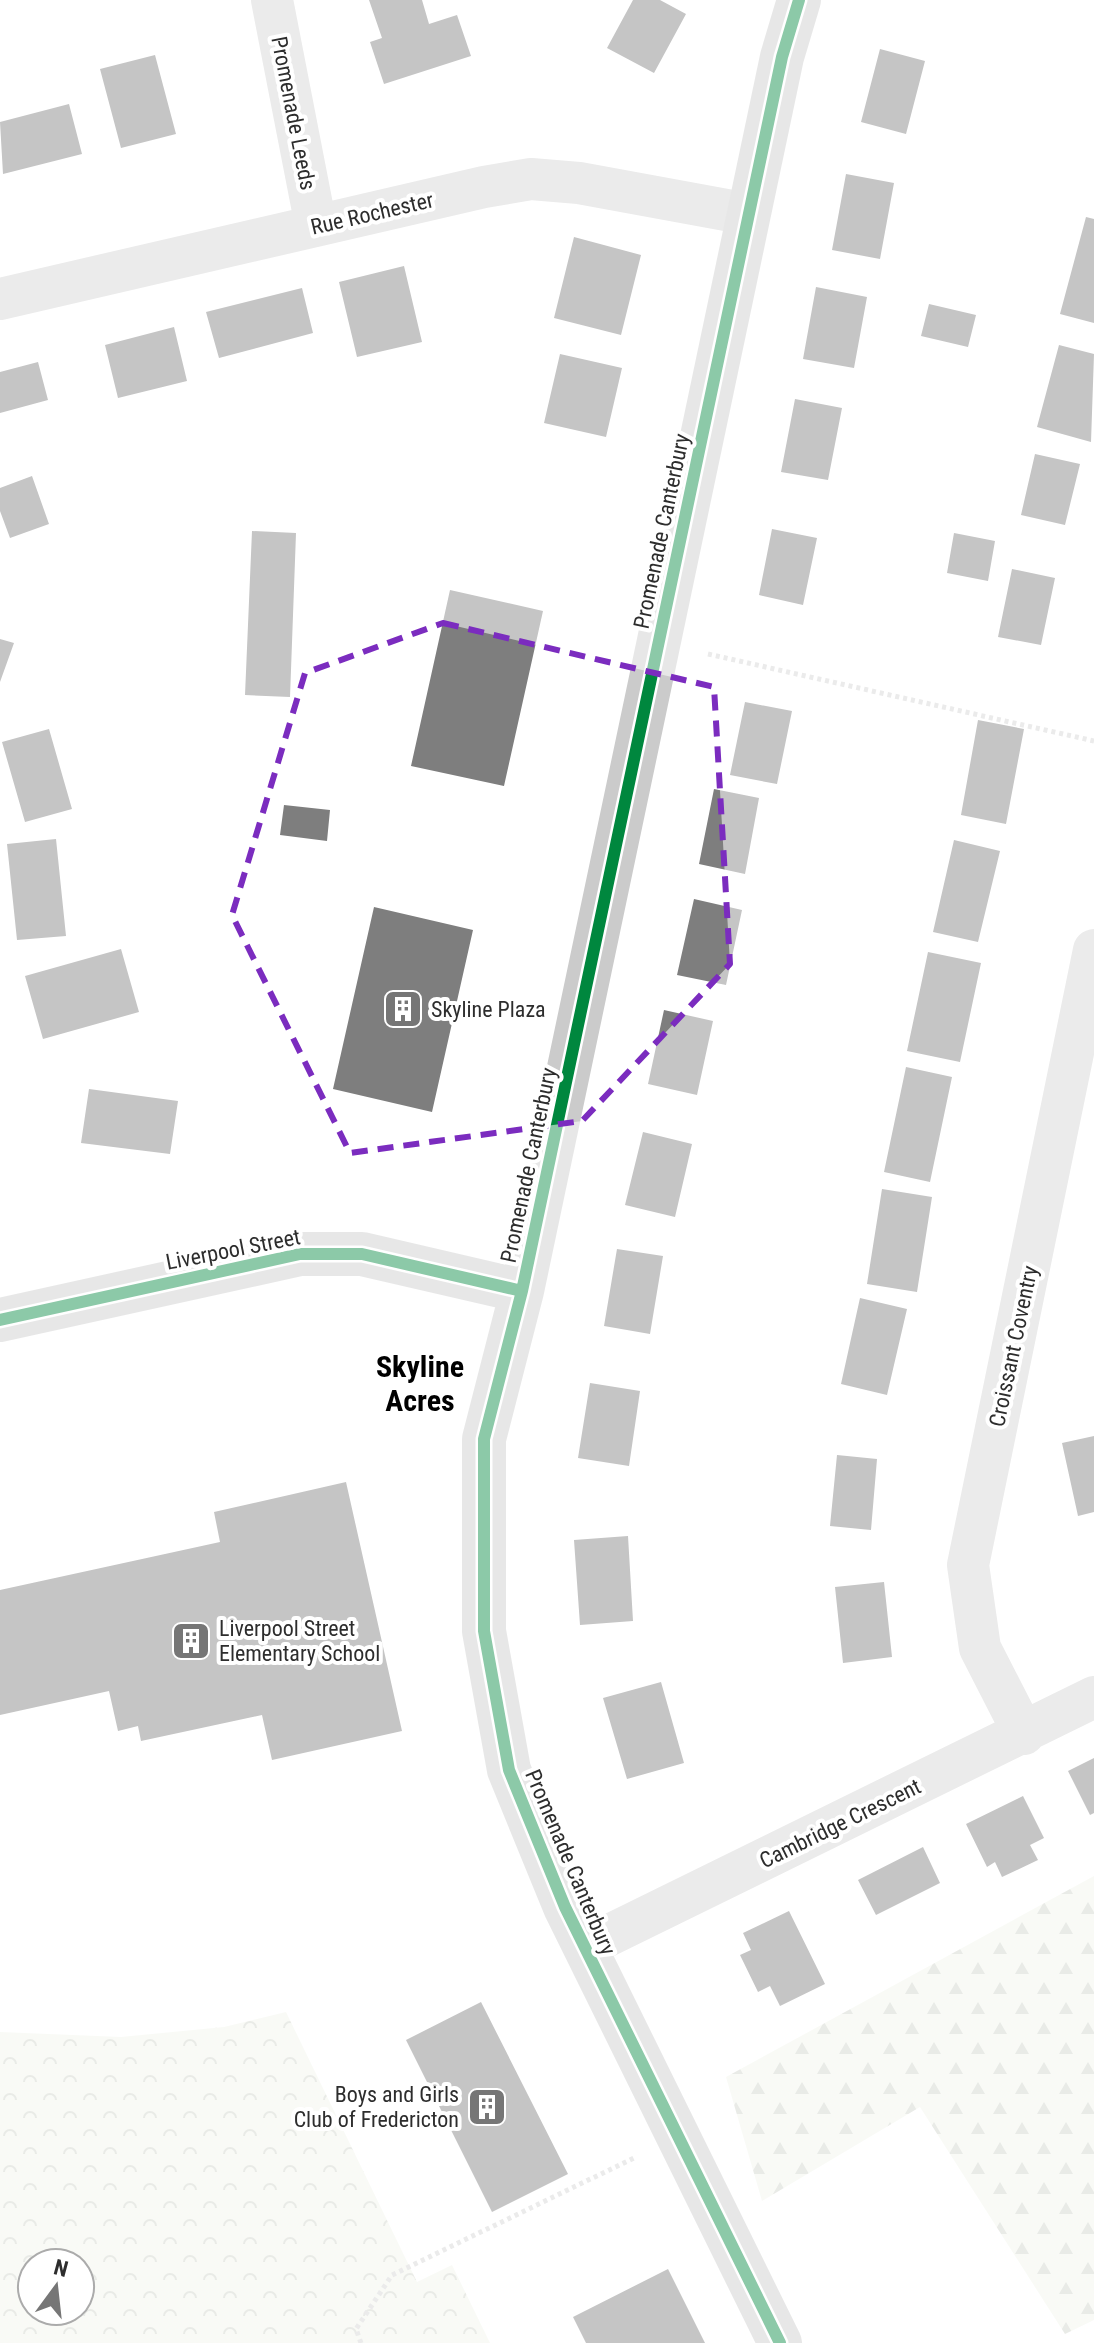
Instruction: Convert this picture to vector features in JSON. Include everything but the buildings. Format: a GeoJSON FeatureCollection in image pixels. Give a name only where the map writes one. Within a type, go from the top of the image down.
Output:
{"type":"FeatureCollection","features":[{"type":"Feature","properties":{"kind":"street","name":"Promenade Leeds"},"geometry":{"type":"LineString","coordinates":[[272,0],[316,226]]}},
{"type":"Feature","properties":{"kind":"street","name":"Promenade Canterbury"},"geometry":{"type":"LineString","coordinates":[[780,2343],[585,1947],[509,1770],[484,1631],[484,1439],[522,1291],[748,214],[782,57],[799,0]]}},
{"type":"Feature","properties":{"kind":"street","name":"Rue Rochester"},"geometry":{"type":"LineString","coordinates":[[0,299],[531,179],[579,183],[748,214]]}},
{"type":"Feature","properties":{"kind":"street","name":"Croissant Coventry"},"geometry":{"type":"LineString","coordinates":[[1024,1734],[980,1648],[968,1565],[1094,950]]}},
{"type":"Feature","properties":{"kind":"street","name":"Liverpool Street"},"geometry":{"type":"LineString","coordinates":[[0,1320],[300,1254],[362,1254],[522,1291]]}},
{"type":"Feature","properties":{"kind":"street","name":"Cambridge Crescent"},"geometry":{"type":"LineString","coordinates":[[585,1947],[1094,1697]]}},
{"type":"Feature","properties":{"kind":"path"},"geometry":{"type":"LineString","coordinates":[[708,654],[1094,741]]}},
{"type":"Feature","properties":{"kind":"path"},"geometry":{"type":"LineString","coordinates":[[361,2343],[356,2329],[392,2275],[636,2157]]}},
{"type":"Feature","properties":{"kind":"highlighted area"},"geometry":{"type":"Polygon","coordinates":[[[443,623],[714,687],[730,964],[582,1121],[350,1153],[232,915],[305,673],[443,623]]]}},
{"type":"Feature","properties":{"kind":"green space"},"geometry":{"type":"Polygon","coordinates":[[[1094,1876],[1094,2320],[1065,2334],[920,2107],[762,2201],[726,2077],[1094,1876]]]}},
{"type":"Feature","properties":{"kind":"green space"},"geometry":{"type":"Polygon","coordinates":[[[286,2012],[417,2282],[452,2265],[490,2343],[0,2343],[0,2032],[121,2037],[224,2027],[286,2012]]]}},
{"type":"Feature","properties":{"kind":"cycle path"},"geometry":{"type":"LineString","coordinates":[[780,2343],[565,1907],[509,1770],[484,1631],[484,1439],[522,1291],[782,57],[799,0]]}},
{"type":"Feature","properties":{"kind":"cycle path"},"geometry":{"type":"LineString","coordinates":[[0,1320],[300,1254],[362,1254],[522,1291]]}},
{"type":"Feature","properties":{"kind":"place","name":"Skyline Plaza"},"geometry":{"type":"Point","coordinates":[403,1009]}},
{"type":"Feature","properties":{"kind":"place","name":"Liverpool Street Elementary School"},"geometry":{"type":"Point","coordinates":[191,1641]}},
{"type":"Feature","properties":{"kind":"place","name":"Boys and Girls Club of Fredericton"},"geometry":{"type":"Point","coordinates":[487,2107]}},
{"type":"Feature","properties":{"kind":"district","name":"Skyline Acres"},"geometry":{"type":"Point","coordinates":[420,1384]}}]}
